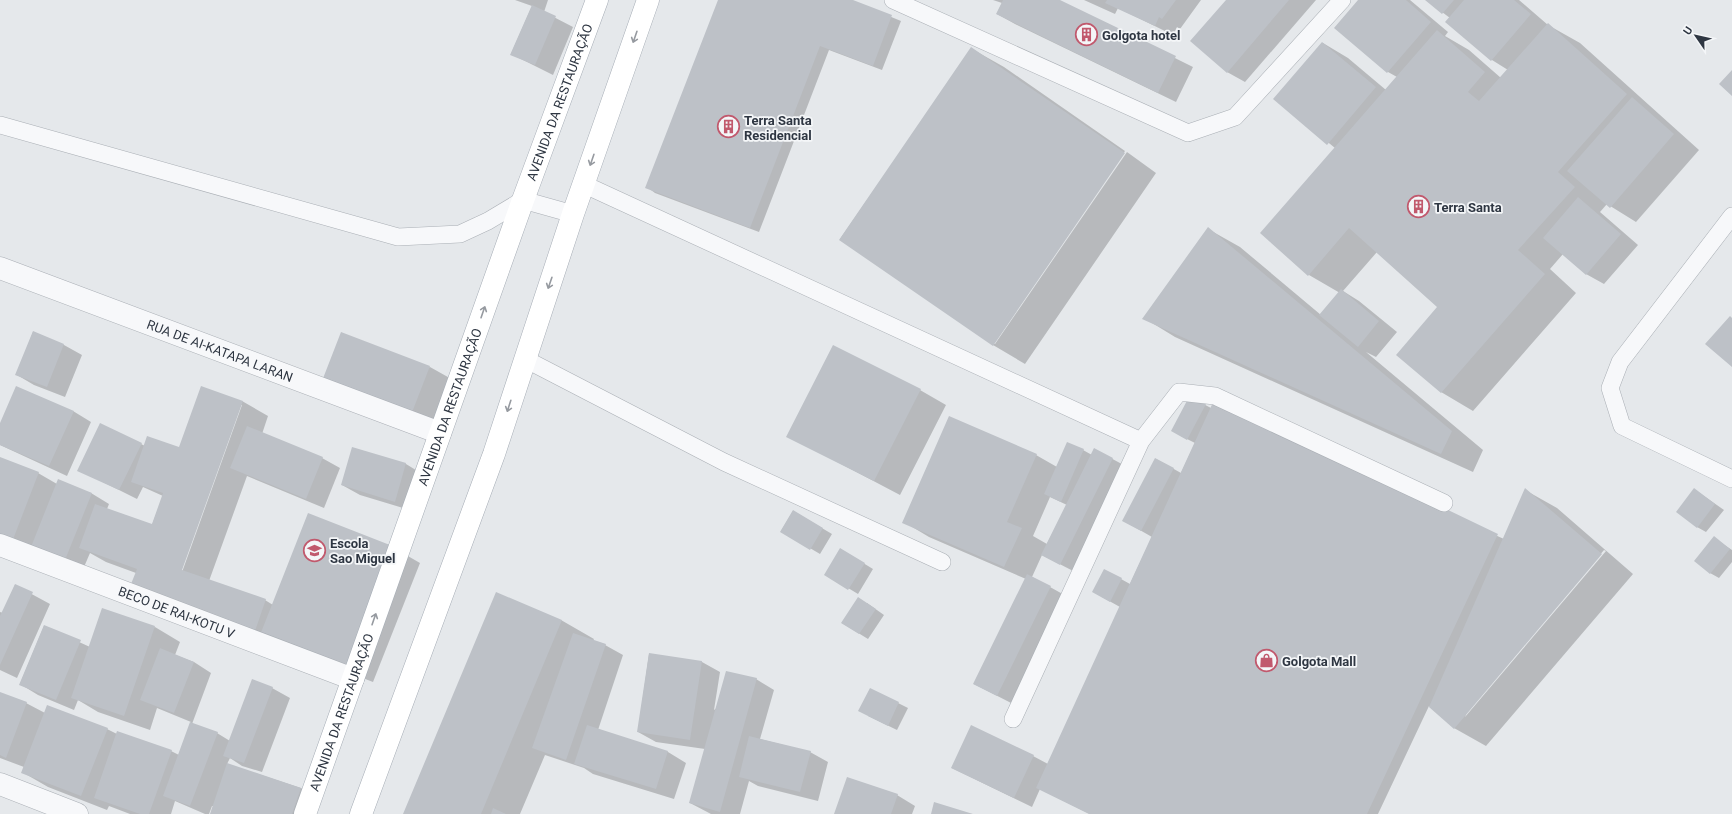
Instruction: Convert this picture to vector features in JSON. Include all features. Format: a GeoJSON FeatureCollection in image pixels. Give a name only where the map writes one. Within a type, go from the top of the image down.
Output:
{"type":"FeatureCollection","features":[{"type":"Feature","properties":{"kind":"main road","name":"AVENIDA DA RESTAURAÇÃO"},"geometry":{"type":"LineString","coordinates":[[305,814],[523,200],[597,0]]}},
{"type":"Feature","properties":{"kind":"main road"},"geometry":{"type":"LineString","coordinates":[[361,814],[494,454],[573,214],[648,0]]}},
{"type":"Feature","properties":{"kind":"street","name":"RUA DE AI-KATAPA LARAN"},"geometry":{"type":"LineString","coordinates":[[0,268],[440,433]]}},
{"type":"Feature","properties":{"kind":"street","name":"BECO DE RAI-KOTU V"},"geometry":{"type":"LineString","coordinates":[[0,545],[353,679]]}},
{"type":"Feature","properties":{"kind":"street"},"geometry":{"type":"LineString","coordinates":[[0,784],[77,814]]}},
{"type":"Feature","properties":{"kind":"lane"},"geometry":{"type":"LineString","coordinates":[[893,0],[1188,133],[1236,117],[1342,0]]}},
{"type":"Feature","properties":{"kind":"lane"},"geometry":{"type":"LineString","coordinates":[[0,125],[398,237],[460,234],[488,221],[523,200],[573,214]]}},
{"type":"Feature","properties":{"kind":"lane"},"geometry":{"type":"LineString","coordinates":[[584,184],[1141,441]]}},
{"type":"Feature","properties":{"kind":"lane"},"geometry":{"type":"LineString","coordinates":[[1732,216],[1620,362],[1610,388],[1622,426],[1732,479]]}},
{"type":"Feature","properties":{"kind":"lane"},"geometry":{"type":"LineString","coordinates":[[525,359],[724,462],[942,562]]}},
{"type":"Feature","properties":{"kind":"lane"},"geometry":{"type":"LineString","coordinates":[[1013,719],[1141,441],[1179,392],[1215,396],[1444,503]]}},
{"type":"Feature","properties":{"kind":"building","name":"Terra Santa Residencial"},"geometry":{"type":"Polygon","coordinates":[[[718,0],[853,0],[892,15],[873,66],[820,46],[750,228],[645,188],[718,0]]]}},
{"type":"Feature","properties":{"kind":"building","name":"Golgota hotel"},"geometry":{"type":"Polygon","coordinates":[[[1003,0],[1060,0],[1176,56],[1158,93],[996,14],[1003,0]]]}},
{"type":"Feature","properties":{"kind":"building","name":"Golgota hotel"},"geometry":{"type":"Polygon","coordinates":[[[1107,0],[1176,0],[1162,19],[1159,17],[1155,26],[1105,3],[1107,0]]]}},
{"type":"Feature","properties":{"kind":"building","name":"Golgota hotel"},"geometry":{"type":"Polygon","coordinates":[[[1226,0],[1289,0],[1227,73],[1190,41],[1226,0]]]}},
{"type":"Feature","properties":{"kind":"building"},"geometry":{"type":"Polygon","coordinates":[[[1358,0],[1406,0],[1431,22],[1387,73],[1334,28],[1358,0]]]}},
{"type":"Feature","properties":{"kind":"building"},"geometry":{"type":"Polygon","coordinates":[[[1425,0],[1454,0],[1442,14],[1425,0]]]}},
{"type":"Feature","properties":{"kind":"building"},"geometry":{"type":"Polygon","coordinates":[[[1464,0],[1514,0],[1531,14],[1491,61],[1445,22],[1464,0]]]}},
{"type":"Feature","properties":{"kind":"building"},"geometry":{"type":"Polygon","coordinates":[[[532,5],[556,16],[535,65],[510,55],[532,5]]]}},
{"type":"Feature","properties":{"kind":"building","name":"Terra Santa"},"geometry":{"type":"Polygon","coordinates":[[[1548,23],[1627,94],[1558,172],[1575,187],[1518,250],[1545,274],[1441,393],[1396,355],[1437,307],[1349,228],[1308,276],[1260,233],[1437,30],[1485,72],[1468,92],[1479,101],[1548,23]]]}},
{"type":"Feature","properties":{"kind":"building"},"geometry":{"type":"Polygon","coordinates":[[[1322,42],[1376,87],[1327,145],[1273,99],[1322,42]]]}},
{"type":"Feature","properties":{"kind":"building"},"geometry":{"type":"Polygon","coordinates":[[[971,47],[1125,153],[993,346],[839,240],[971,47]]]}},
{"type":"Feature","properties":{"kind":"building"},"geometry":{"type":"Polygon","coordinates":[[[1732,70],[1732,96],[1719,84],[1732,70]]]}},
{"type":"Feature","properties":{"kind":"building"},"geometry":{"type":"Polygon","coordinates":[[[1632,97],[1674,134],[1610,208],[1567,171],[1632,97]]]}},
{"type":"Feature","properties":{"kind":"building"},"geometry":{"type":"Polygon","coordinates":[[[1578,197],[1621,234],[1586,275],[1543,238],[1578,197]]]}},
{"type":"Feature","properties":{"kind":"building"},"geometry":{"type":"Polygon","coordinates":[[[1208,227],[1452,431],[1441,454],[1142,319],[1208,227]]]}},
{"type":"Feature","properties":{"kind":"building"},"geometry":{"type":"Polygon","coordinates":[[[1341,289],[1379,321],[1358,347],[1319,315],[1341,289]]]}},
{"type":"Feature","properties":{"kind":"building"},"geometry":{"type":"Polygon","coordinates":[[[1730,316],[1732,318],[1732,367],[1705,344],[1730,316]]]}},
{"type":"Feature","properties":{"kind":"building"},"geometry":{"type":"Polygon","coordinates":[[[33,331],[64,344],[47,387],[15,375],[33,331]]]}},
{"type":"Feature","properties":{"kind":"building"},"geometry":{"type":"Polygon","coordinates":[[[341,332],[430,366],[411,415],[322,381],[341,332]]]}},
{"type":"Feature","properties":{"kind":"building"},"geometry":{"type":"Polygon","coordinates":[[[833,345],[921,389],[874,481],[786,437],[833,345]]]}},
{"type":"Feature","properties":{"kind":"building"},"geometry":{"type":"Polygon","coordinates":[[[16,386],[74,411],[49,466],[0,445],[0,423],[16,386]]]}},
{"type":"Feature","properties":{"kind":"building"},"geometry":{"type":"Polygon","coordinates":[[[201,386],[243,401],[182,570],[266,599],[254,634],[129,589],[137,569],[79,548],[95,504],[152,524],[163,493],[131,482],[147,436],[179,447],[201,386]]]}},
{"type":"Feature","properties":{"kind":"building"},"geometry":{"type":"Polygon","coordinates":[[[1190,395],[1206,404],[1187,440],[1171,431],[1190,395]]]}},
{"type":"Feature","properties":{"kind":"building","name":"Golgota Mall"},"geometry":{"type":"Polygon","coordinates":[[[1215,398],[1498,534],[1367,814],[1089,814],[1036,788],[1215,398]]]}},
{"type":"Feature","properties":{"kind":"building"},"geometry":{"type":"Polygon","coordinates":[[[949,416],[1037,454],[1007,522],[1022,528],[1004,567],[902,523],[949,416]]]}},
{"type":"Feature","properties":{"kind":"building"},"geometry":{"type":"Polygon","coordinates":[[[100,423],[142,443],[119,490],[77,471],[100,423]]]}},
{"type":"Feature","properties":{"kind":"building"},"geometry":{"type":"Polygon","coordinates":[[[247,426],[323,457],[306,499],[230,468],[247,426]]]}},
{"type":"Feature","properties":{"kind":"building"},"geometry":{"type":"Polygon","coordinates":[[[1067,442],[1084,449],[1061,502],[1044,494],[1067,442]]]}},
{"type":"Feature","properties":{"kind":"building"},"geometry":{"type":"Polygon","coordinates":[[[352,447],[406,463],[395,502],[341,485],[352,447]]]}},
{"type":"Feature","properties":{"kind":"building"},"geometry":{"type":"Polygon","coordinates":[[[1094,448],[1113,458],[1060,565],[1041,555],[1094,448]]]}},
{"type":"Feature","properties":{"kind":"building"},"geometry":{"type":"Polygon","coordinates":[[[0,457],[39,472],[12,542],[0,537],[0,457]]]}},
{"type":"Feature","properties":{"kind":"building"},"geometry":{"type":"Polygon","coordinates":[[[1155,458],[1174,468],[1141,531],[1122,521],[1155,458]]]}},
{"type":"Feature","properties":{"kind":"building"},"geometry":{"type":"Polygon","coordinates":[[[58,479],[92,493],[63,565],[29,552],[58,479]]]}},
{"type":"Feature","properties":{"kind":"building"},"geometry":{"type":"Polygon","coordinates":[[[1525,488],[1602,554],[1454,729],[1429,707],[1525,488]]]}},
{"type":"Feature","properties":{"kind":"building"},"geometry":{"type":"Polygon","coordinates":[[[1694,488],[1715,504],[1697,528],[1676,512],[1694,488]]]}},
{"type":"Feature","properties":{"kind":"building"},"geometry":{"type":"Polygon","coordinates":[[[793,510],[823,528],[810,550],[780,532],[793,510]]]}},
{"type":"Feature","properties":{"kind":"building"},"geometry":{"type":"Polygon","coordinates":[[[308,513],[395,547],[347,668],[260,635],[308,513]]]}},
{"type":"Feature","properties":{"kind":"building"},"geometry":{"type":"Polygon","coordinates":[[[1714,536],[1730,549],[1710,574],[1694,561],[1714,536]]]}},
{"type":"Feature","properties":{"kind":"building"},"geometry":{"type":"Polygon","coordinates":[[[840,548],[865,563],[848,590],[824,575],[840,548]]]}},
{"type":"Feature","properties":{"kind":"building"},"geometry":{"type":"Polygon","coordinates":[[[1104,569],[1122,578],[1110,602],[1092,592],[1104,569]]]}},
{"type":"Feature","properties":{"kind":"building"},"geometry":{"type":"Polygon","coordinates":[[[1027,574],[1051,586],[997,696],[973,684],[1027,574]]]}},
{"type":"Feature","properties":{"kind":"building"},"geometry":{"type":"Polygon","coordinates":[[[15,584],[33,592],[0,665],[0,616],[15,584]]]}},
{"type":"Feature","properties":{"kind":"building"},"geometry":{"type":"Polygon","coordinates":[[[496,592],[562,620],[481,814],[403,814],[496,592]]]}},
{"type":"Feature","properties":{"kind":"building"},"geometry":{"type":"Polygon","coordinates":[[[858,597],[876,609],[859,634],[841,623],[858,597]]]}},
{"type":"Feature","properties":{"kind":"building"},"geometry":{"type":"Polygon","coordinates":[[[102,608],[155,626],[124,716],[71,698],[102,608]]]}},
{"type":"Feature","properties":{"kind":"building"},"geometry":{"type":"Polygon","coordinates":[[[44,625],[81,640],[56,700],[19,685],[44,625]]]}},
{"type":"Feature","properties":{"kind":"building"},"geometry":{"type":"Polygon","coordinates":[[[573,633],[606,644],[566,760],[532,748],[573,633]]]}},
{"type":"Feature","properties":{"kind":"building"},"geometry":{"type":"Polygon","coordinates":[[[160,648],[194,662],[174,713],[140,700],[160,648]]]}},
{"type":"Feature","properties":{"kind":"building"},"geometry":{"type":"Polygon","coordinates":[[[649,653],[702,661],[690,740],[637,732],[649,653]]]}},
{"type":"Feature","properties":{"kind":"building"},"geometry":{"type":"Polygon","coordinates":[[[726,671],[757,678],[720,812],[689,803],[726,671]]]}},
{"type":"Feature","properties":{"kind":"building"},"geometry":{"type":"Polygon","coordinates":[[[252,679],[273,687],[244,763],[223,756],[252,679]]]}},
{"type":"Feature","properties":{"kind":"building"},"geometry":{"type":"Polygon","coordinates":[[[870,688],[899,702],[888,726],[858,711],[870,688]]]}},
{"type":"Feature","properties":{"kind":"building"},"geometry":{"type":"Polygon","coordinates":[[[0,692],[27,702],[6,758],[0,755],[0,692]]]}},
{"type":"Feature","properties":{"kind":"building"},"geometry":{"type":"Polygon","coordinates":[[[47,705],[108,728],[81,796],[21,773],[47,705]]]}},
{"type":"Feature","properties":{"kind":"building"},"geometry":{"type":"Polygon","coordinates":[[[190,722],[218,732],[190,806],[163,796],[190,722]]]}},
{"type":"Feature","properties":{"kind":"building"},"geometry":{"type":"Polygon","coordinates":[[[587,725],[668,751],[656,789],[574,764],[587,725]]]}},
{"type":"Feature","properties":{"kind":"building"},"geometry":{"type":"Polygon","coordinates":[[[971,725],[1034,755],[1014,798],[951,768],[971,725]]]}},
{"type":"Feature","properties":{"kind":"building"},"geometry":{"type":"Polygon","coordinates":[[[117,731],[172,750],[149,814],[140,814],[94,798],[117,731]]]}},
{"type":"Feature","properties":{"kind":"building"},"geometry":{"type":"Polygon","coordinates":[[[749,736],[811,751],[800,792],[739,777],[749,736]]]}},
{"type":"Feature","properties":{"kind":"building"},"geometry":{"type":"Polygon","coordinates":[[[227,763],[301,788],[292,814],[210,814],[227,763]]]}},
{"type":"Feature","properties":{"kind":"building"},"geometry":{"type":"Polygon","coordinates":[[[847,777],[898,794],[891,814],[834,814],[847,777]]]}},
{"type":"Feature","properties":{"kind":"building"},"geometry":{"type":"Polygon","coordinates":[[[934,802],[973,814],[931,814],[934,802]]]}},
{"type":"Feature","properties":{"kind":"building"},"geometry":{"type":"Polygon","coordinates":[[[493,808],[506,814],[491,814],[493,808]]]}},
{"type":"Feature","properties":{"kind":"place","name":"Golgota hotel"},"geometry":{"type":"Point","coordinates":[1086,35]}},
{"type":"Feature","properties":{"kind":"place","name":"Terra Santa Residencial"},"geometry":{"type":"Point","coordinates":[729,127]}},
{"type":"Feature","properties":{"kind":"place","name":"Terra Santa"},"geometry":{"type":"Point","coordinates":[1419,207]}},
{"type":"Feature","properties":{"kind":"place","name":"Escola Sao Miguel"},"geometry":{"type":"Point","coordinates":[314,550]}},
{"type":"Feature","properties":{"kind":"place","name":"Golgota Mall"},"geometry":{"type":"Point","coordinates":[1266,661]}}]}
